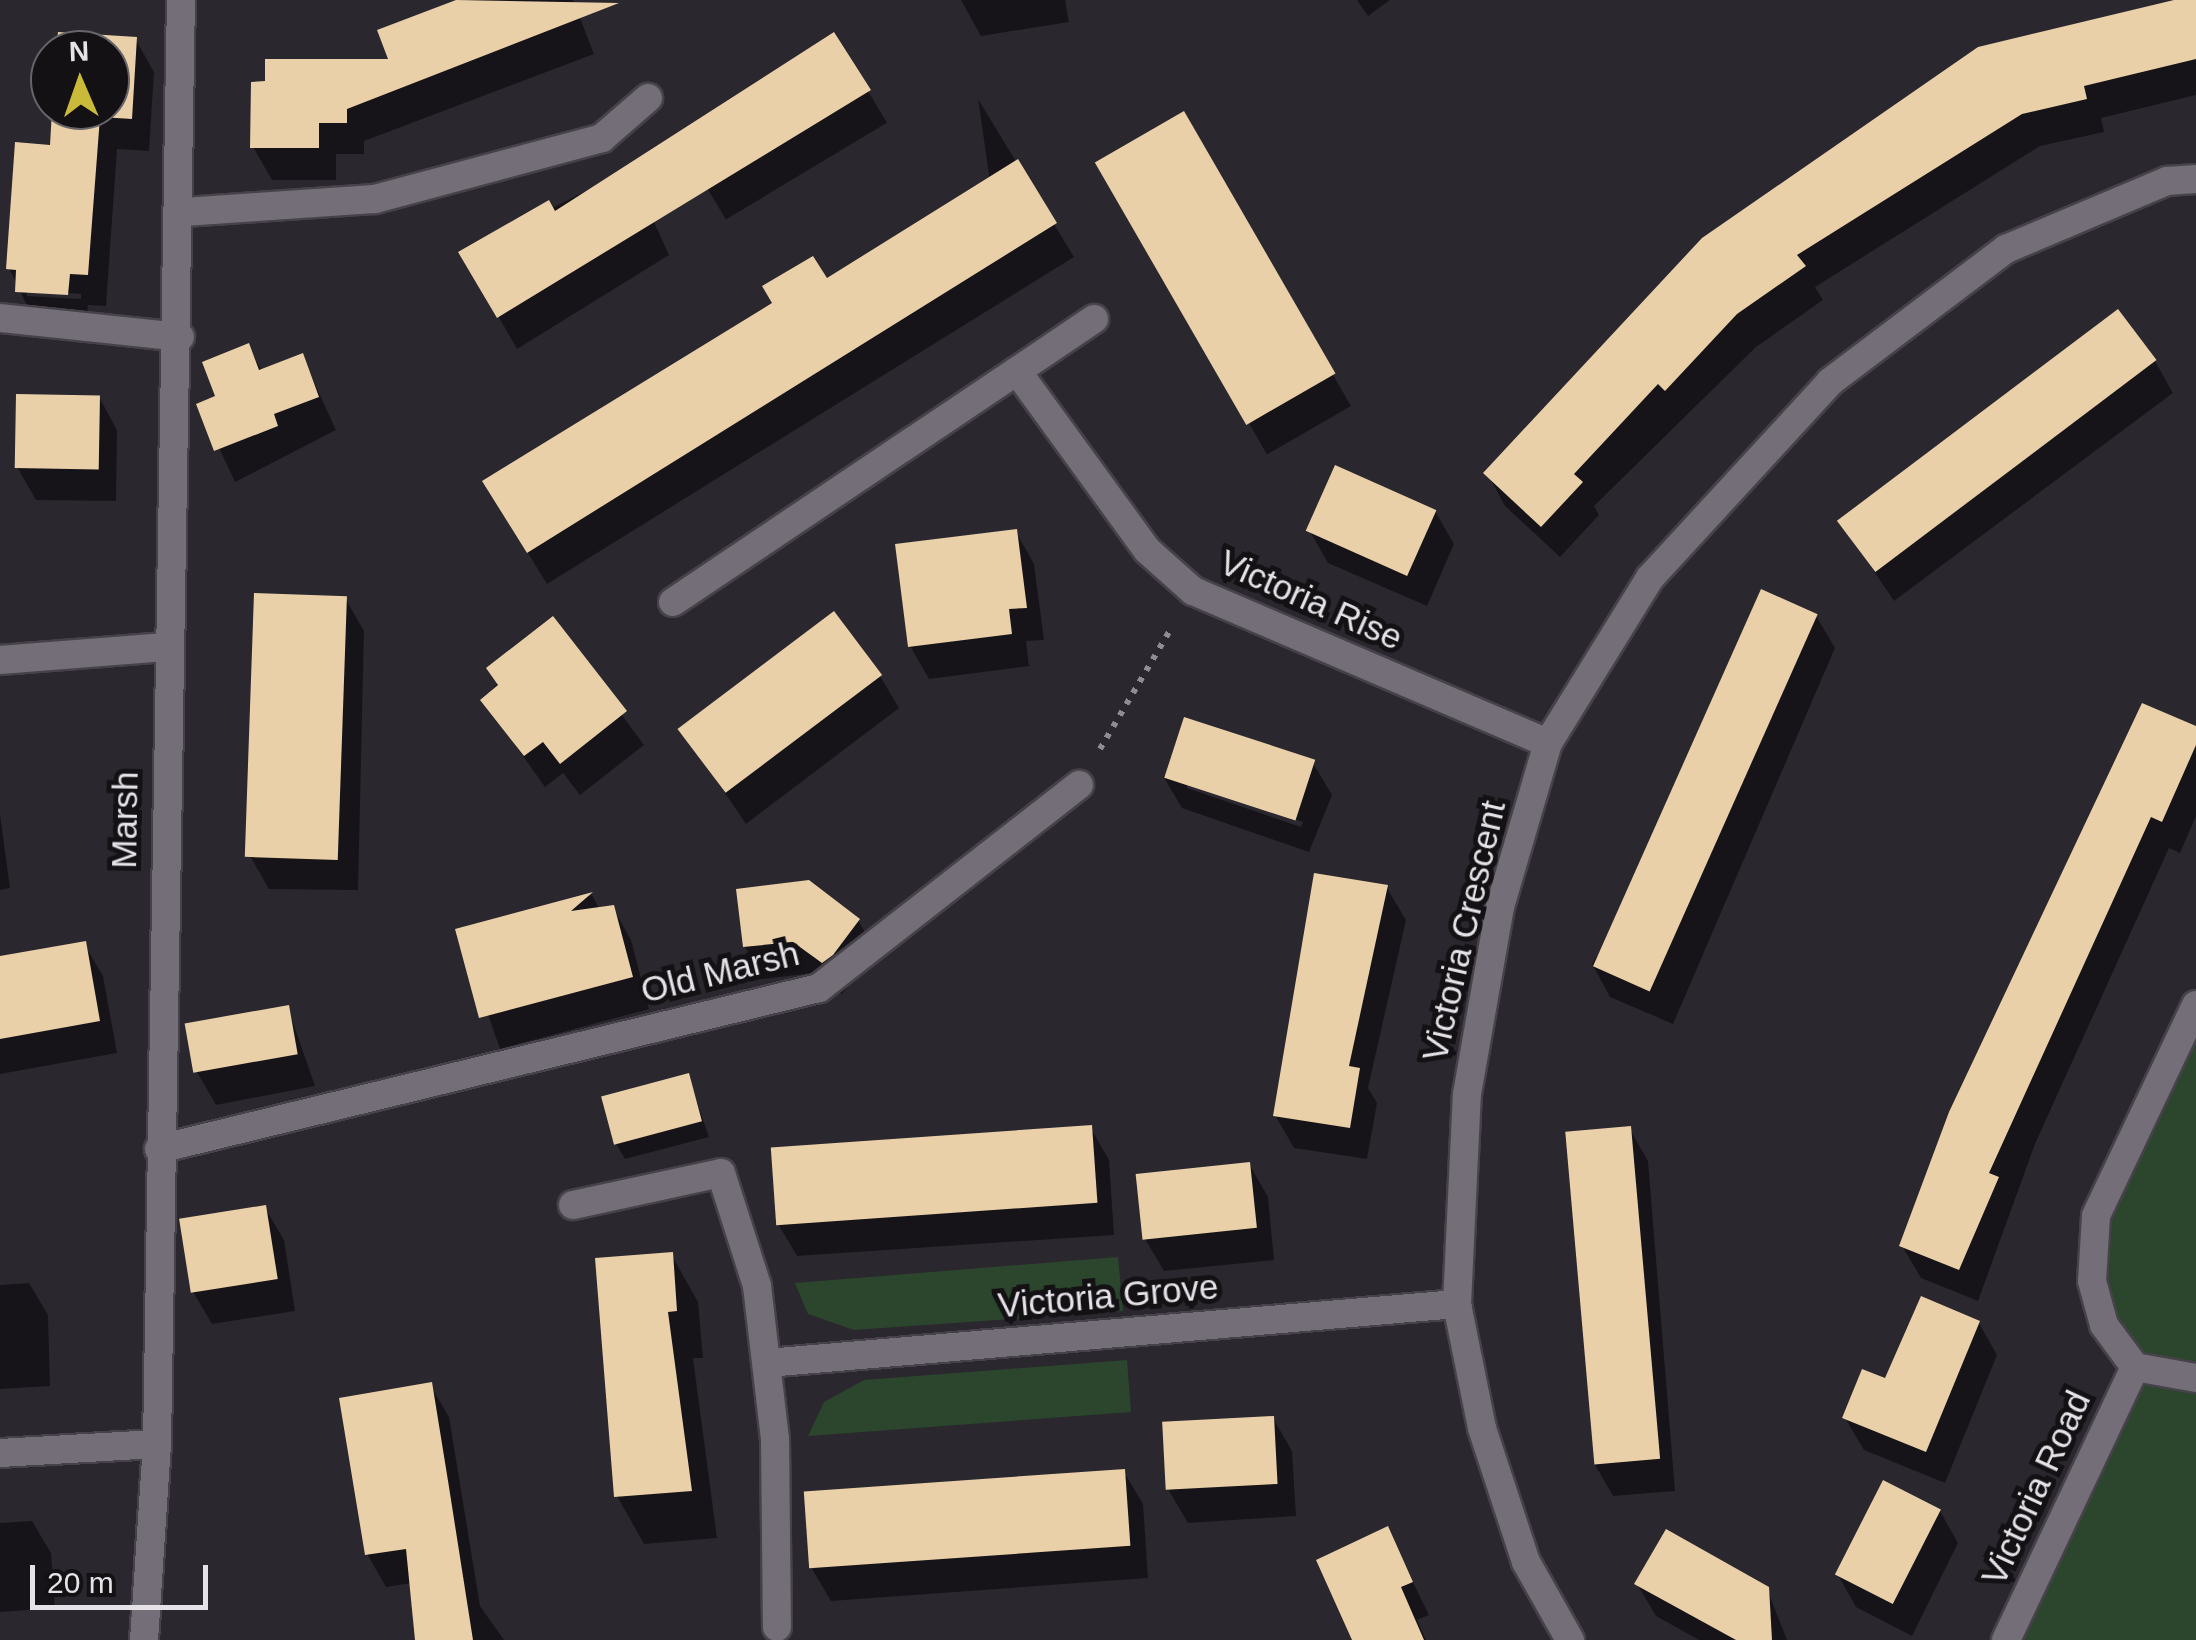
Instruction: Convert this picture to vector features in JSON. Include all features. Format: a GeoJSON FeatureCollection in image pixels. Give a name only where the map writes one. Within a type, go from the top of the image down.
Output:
{"type":"FeatureCollection","features":[{"type":"Feature","properties":{"kind":"street","name":"Marsh"},"geometry":{"type":"LineString","coordinates":[[144,1640],[156,1444],[164,646],[180,337],[181,0]]}},
{"type":"Feature","properties":{"kind":"street"},"geometry":{"type":"LineString","coordinates":[[182,212],[375,199],[602,138],[648,98]]}},
{"type":"Feature","properties":{"kind":"street","name":"Victoria Crescent"},"geometry":{"type":"LineString","coordinates":[[1570,1640],[1526,1562],[1482,1428],[1457,1304],[1466,1094],[1500,907],[1548,744],[1650,578],[1830,382],[2006,250],[2167,180],[2196,179]]}},
{"type":"Feature","properties":{"kind":"street"},"geometry":{"type":"LineString","coordinates":[[0,318],[180,337]]}},
{"type":"Feature","properties":{"kind":"street"},"geometry":{"type":"LineString","coordinates":[[673,602],[1094,319]]}},
{"type":"Feature","properties":{"kind":"street","name":"Victoria Rise"},"geometry":{"type":"LineString","coordinates":[[1017,371],[1147,550],[1194,591],[1548,744]]}},
{"type":"Feature","properties":{"kind":"street"},"geometry":{"type":"LineString","coordinates":[[0,660],[164,646]]}},
{"type":"Feature","properties":{"kind":"street","name":"Old Marsh"},"geometry":{"type":"LineString","coordinates":[[159,1148],[819,988],[1078,784]]}},
{"type":"Feature","properties":{"kind":"street","name":"Victoria Road"},"geometry":{"type":"LineString","coordinates":[[2196,1004],[2096,1216],[2092,1280],[2104,1324],[2134,1367],[2196,1378]]}},
{"type":"Feature","properties":{"kind":"street"},"geometry":{"type":"LineString","coordinates":[[573,1205],[721,1173],[758,1286],[766,1364],[777,1627]]}},
{"type":"Feature","properties":{"kind":"street","name":"Victoria Grove"},"geometry":{"type":"LineString","coordinates":[[766,1364],[1457,1304]]}},
{"type":"Feature","properties":{"kind":"street","name":"Victoria Road"},"geometry":{"type":"LineString","coordinates":[[2006,1640],[2134,1367]]}},
{"type":"Feature","properties":{"kind":"street"},"geometry":{"type":"LineString","coordinates":[[0,1452],[156,1444]]}},
{"type":"Feature","properties":{"kind":"path"},"geometry":{"type":"LineString","coordinates":[[1078,784],[1194,591]]}},
{"type":"Feature","properties":{"kind":"green space"},"geometry":{"type":"Polygon","coordinates":[[[2196,1005],[2196,1640],[2006,1640],[2134,1367],[2104,1325],[2096,1216],[2196,1005]]]}},
{"type":"Feature","properties":{"kind":"green space"},"geometry":{"type":"Polygon","coordinates":[[[1118,1257],[1123,1311],[854,1330],[808,1314],[795,1283],[1118,1257]]]}},
{"type":"Feature","properties":{"kind":"green space"},"geometry":{"type":"Polygon","coordinates":[[[1127,1360],[1131,1412],[808,1436],[824,1402],[864,1380],[1127,1360]]]}},
{"type":"Feature","properties":{"kind":"building"},"geometry":{"type":"Polygon","coordinates":[[[456,0],[619,3],[347,109],[347,123],[319,123],[319,148],[250,148],[251,82],[265,81],[265,59],[388,59],[377,30],[456,0]]]}},
{"type":"Feature","properties":{"kind":"building"},"geometry":{"type":"Polygon","coordinates":[[[2174,0],[2196,0],[2196,59],[2084,86],[2087,99],[2022,114],[1797,255],[1806,266],[1737,314],[1665,391],[1658,384],[1574,474],[1583,482],[1541,527],[1483,473],[1702,238],[1978,47],[2174,0]]]}},
{"type":"Feature","properties":{"kind":"building"},"geometry":{"type":"Polygon","coordinates":[[[834,32],[871,90],[497,318],[458,252],[549,200],[555,211],[834,32]]]}},
{"type":"Feature","properties":{"kind":"building"},"geometry":{"type":"Polygon","coordinates":[[[130,37],[137,37],[130,119],[130,37]]]}},
{"type":"Feature","properties":{"kind":"building"},"geometry":{"type":"Polygon","coordinates":[[[1184,111],[1336,373],[1246,425],[1095,162],[1184,111]]]}},
{"type":"Feature","properties":{"kind":"building"},"geometry":{"type":"Polygon","coordinates":[[[51,130],[99,130],[88,275],[70,274],[68,295],[15,292],[16,270],[6,269],[15,142],[50,145],[51,130]]]}},
{"type":"Feature","properties":{"kind":"building"},"geometry":{"type":"Polygon","coordinates":[[[1018,159],[1057,223],[527,553],[482,481],[772,303],[762,286],[813,256],[827,278],[1018,159]]]}},
{"type":"Feature","properties":{"kind":"building"},"geometry":{"type":"Polygon","coordinates":[[[2118,309],[2157,360],[1875,572],[1837,521],[2118,309]]]}},
{"type":"Feature","properties":{"kind":"building"},"geometry":{"type":"Polygon","coordinates":[[[249,343],[259,370],[303,353],[319,397],[274,414],[278,426],[214,451],[196,404],[215,396],[202,362],[249,343]]]}},
{"type":"Feature","properties":{"kind":"building"},"geometry":{"type":"Polygon","coordinates":[[[16,394],[100,395],[99,469],[15,468],[16,394]]]}},
{"type":"Feature","properties":{"kind":"building"},"geometry":{"type":"Polygon","coordinates":[[[1335,465],[1436,510],[1407,576],[1306,531],[1335,465]]]}},
{"type":"Feature","properties":{"kind":"building"},"geometry":{"type":"Polygon","coordinates":[[[1017,529],[1027,608],[1009,609],[1012,634],[908,647],[895,544],[1017,529]]]}},
{"type":"Feature","properties":{"kind":"building"},"geometry":{"type":"Polygon","coordinates":[[[1761,589],[1818,614],[1650,992],[1593,966],[1761,589]]]}},
{"type":"Feature","properties":{"kind":"building"},"geometry":{"type":"Polygon","coordinates":[[[254,593],[347,596],[338,860],[245,857],[254,593]]]}},
{"type":"Feature","properties":{"kind":"building"},"geometry":{"type":"Polygon","coordinates":[[[834,611],[882,675],[726,793],[677,729],[834,611]]]}},
{"type":"Feature","properties":{"kind":"building"},"geometry":{"type":"Polygon","coordinates":[[[553,616],[627,711],[560,764],[543,742],[524,756],[480,700],[498,685],[486,668],[553,616]]]}},
{"type":"Feature","properties":{"kind":"building"},"geometry":{"type":"Polygon","coordinates":[[[2142,703],[2196,726],[2196,745],[2162,822],[2151,817],[1989,1173],[1999,1177],[1959,1270],[1899,1246],[1949,1112],[2142,703]]]}},
{"type":"Feature","properties":{"kind":"building"},"geometry":{"type":"Polygon","coordinates":[[[1184,717],[1315,760],[1295,821],[1164,778],[1184,717]]]}},
{"type":"Feature","properties":{"kind":"building"},"geometry":{"type":"Polygon","coordinates":[[[1314,873],[1388,885],[1349,1066],[1360,1068],[1350,1128],[1273,1116],[1314,873]]]}},
{"type":"Feature","properties":{"kind":"building"},"geometry":{"type":"Polygon","coordinates":[[[809,880],[860,919],[833,955],[822,963],[793,942],[743,947],[736,889],[809,880]]]}},
{"type":"Feature","properties":{"kind":"building"},"geometry":{"type":"Polygon","coordinates":[[[593,892],[571,911],[614,905],[633,977],[479,1018],[455,929],[593,892]]]}},
{"type":"Feature","properties":{"kind":"building"},"geometry":{"type":"Polygon","coordinates":[[[86,941],[100,1021],[0,1039],[0,956],[86,941]]]}},
{"type":"Feature","properties":{"kind":"building"},"geometry":{"type":"Polygon","coordinates":[[[289,1005],[298,1054],[193,1073],[185,1023],[289,1005]]]}},
{"type":"Feature","properties":{"kind":"building"},"geometry":{"type":"Polygon","coordinates":[[[689,1073],[702,1121],[614,1145],[601,1097],[689,1073]]]}},
{"type":"Feature","properties":{"kind":"building"},"geometry":{"type":"Polygon","coordinates":[[[1092,1125],[1097,1203],[776,1225],[771,1147],[1092,1125]]]}},
{"type":"Feature","properties":{"kind":"building"},"geometry":{"type":"Polygon","coordinates":[[[1631,1126],[1660,1459],[1594,1464],[1565,1132],[1631,1126]]]}},
{"type":"Feature","properties":{"kind":"building"},"geometry":{"type":"Polygon","coordinates":[[[1250,1162],[1257,1228],[1143,1240],[1136,1174],[1250,1162]]]}},
{"type":"Feature","properties":{"kind":"building"},"geometry":{"type":"Polygon","coordinates":[[[266,1205],[278,1279],[191,1293],[179,1219],[266,1205]]]}},
{"type":"Feature","properties":{"kind":"building"},"geometry":{"type":"Polygon","coordinates":[[[673,1252],[677,1311],[668,1312],[692,1491],[614,1497],[595,1258],[673,1252]]]}},
{"type":"Feature","properties":{"kind":"building"},"geometry":{"type":"Polygon","coordinates":[[[1921,1296],[1980,1321],[1926,1452],[1842,1418],[1862,1369],[1885,1378],[1921,1296]]]}},
{"type":"Feature","properties":{"kind":"building"},"geometry":{"type":"Polygon","coordinates":[[[432,1382],[473,1640],[415,1640],[406,1549],[365,1555],[339,1398],[432,1382]]]}},
{"type":"Feature","properties":{"kind":"building"},"geometry":{"type":"Polygon","coordinates":[[[1274,1416],[1278,1484],[1166,1490],[1162,1422],[1274,1416]]]}},
{"type":"Feature","properties":{"kind":"building"},"geometry":{"type":"Polygon","coordinates":[[[1125,1469],[1130,1546],[809,1568],[804,1491],[1125,1469]]]}},
{"type":"Feature","properties":{"kind":"building"},"geometry":{"type":"Polygon","coordinates":[[[1883,1480],[1941,1510],[1893,1604],[1835,1574],[1883,1480]]]}},
{"type":"Feature","properties":{"kind":"building"},"geometry":{"type":"Polygon","coordinates":[[[1388,1526],[1413,1582],[1401,1587],[1424,1640],[1352,1640],[1316,1560],[1388,1526]]]}},
{"type":"Feature","properties":{"kind":"building"},"geometry":{"type":"Polygon","coordinates":[[[1666,1529],[1769,1587],[1772,1640],[1736,1640],[1634,1584],[1666,1529]]]}}]}
